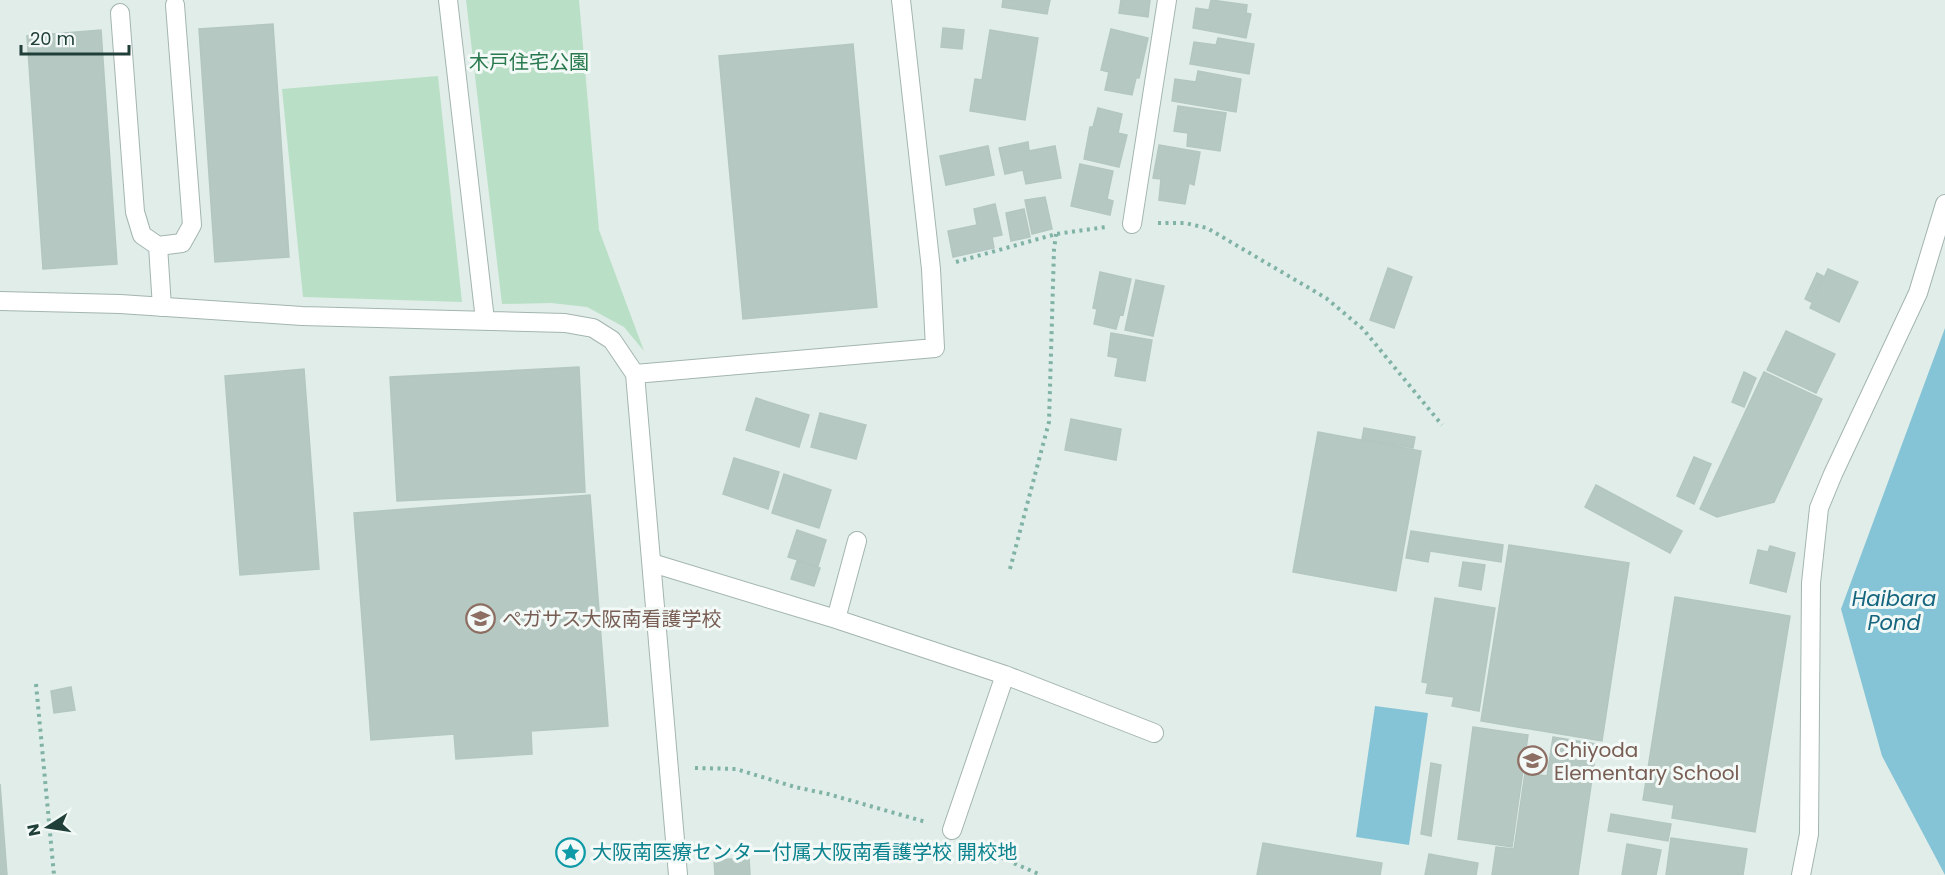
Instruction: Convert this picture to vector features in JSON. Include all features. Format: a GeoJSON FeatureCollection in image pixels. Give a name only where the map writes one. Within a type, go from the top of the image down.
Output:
{"type":"FeatureCollection","features":[{"type":"Feature","properties":{"kind":"street"},"geometry":{"type":"LineString","coordinates":[[448,0],[485,320]]}},
{"type":"Feature","properties":{"kind":"street"},"geometry":{"type":"LineString","coordinates":[[635,374],[935,348],[931,269],[900,0]]}},
{"type":"Feature","properties":{"kind":"street"},"geometry":{"type":"LineString","coordinates":[[1131,224],[1167,0]]}},
{"type":"Feature","properties":{"kind":"street"},"geometry":{"type":"LineString","coordinates":[[120,13],[135,212],[142,235],[158,246],[182,243],[192,225],[175,5]]}},
{"type":"Feature","properties":{"kind":"street"},"geometry":{"type":"LineString","coordinates":[[1800,875],[1809,834],[1812,583],[1819,508],[1918,293],[1945,204]]}},
{"type":"Feature","properties":{"kind":"street"},"geometry":{"type":"LineString","coordinates":[[158,246],[162,307]]}},
{"type":"Feature","properties":{"kind":"street"},"geometry":{"type":"LineString","coordinates":[[0,301],[162,307],[302,316],[565,323],[592,328],[612,340],[635,374],[678,875]]}},
{"type":"Feature","properties":{"kind":"street"},"geometry":{"type":"LineString","coordinates":[[836,620],[857,541]]}},
{"type":"Feature","properties":{"kind":"street"},"geometry":{"type":"LineString","coordinates":[[652,563],[1005,675],[1154,733]]}},
{"type":"Feature","properties":{"kind":"street"},"geometry":{"type":"LineString","coordinates":[[952,830],[1005,675]]}},
{"type":"Feature","properties":{"kind":"path"},"geometry":{"type":"LineString","coordinates":[[931,269],[1056,234],[1131,224],[1185,223],[1207,228],[1326,298],[1363,329],[1442,425]]}},
{"type":"Feature","properties":{"kind":"path"},"geometry":{"type":"LineString","coordinates":[[1010,569],[1049,422],[1056,234]]}},
{"type":"Feature","properties":{"kind":"path"},"geometry":{"type":"LineString","coordinates":[[36,684],[54,875]]}},
{"type":"Feature","properties":{"kind":"path"},"geometry":{"type":"LineString","coordinates":[[691,767],[736,769],[952,830],[995,855],[1041,875]]}},
{"type":"Feature","properties":{"kind":"green space","name":"木戸住宅公園"},"geometry":{"type":"Polygon","coordinates":[[[466,0],[579,0],[599,230],[644,351],[624,327],[587,307],[551,303],[502,304],[466,0]]]}},
{"type":"Feature","properties":{"kind":"green space"},"geometry":{"type":"Polygon","coordinates":[[[438,76],[462,302],[303,297],[282,89],[438,76]]]}},
{"type":"Feature","properties":{"kind":"water","name":"Haibara Pond"},"geometry":{"type":"Polygon","coordinates":[[[1945,328],[1945,875],[1882,756],[1841,609],[1945,328]]]}},
{"type":"Feature","properties":{"kind":"water"},"geometry":{"type":"Polygon","coordinates":[[[1375,706],[1428,713],[1409,845],[1356,837],[1375,706]]]}},
{"type":"Feature","properties":{"kind":"building"},"geometry":{"type":"Polygon","coordinates":[[[1003,0],[1050,0],[1047,14],[1002,7],[1003,0]]]}},
{"type":"Feature","properties":{"kind":"building"},"geometry":{"type":"Polygon","coordinates":[[[1121,0],[1150,0],[1148,17],[1119,13],[1121,0]]]}},
{"type":"Feature","properties":{"kind":"building"},"geometry":{"type":"Polygon","coordinates":[[[1211,0],[1247,5],[1246,13],[1251,14],[1246,38],[1193,28],[1196,8],[1209,10],[1211,0]]]}},
{"type":"Feature","properties":{"kind":"building"},"geometry":{"type":"Polygon","coordinates":[[[273,24],[289,257],[215,262],[199,29],[273,24]]]}},
{"type":"Feature","properties":{"kind":"building"},"geometry":{"type":"Polygon","coordinates":[[[943,28],[964,30],[962,49],[941,47],[943,28]]]}},
{"type":"Feature","properties":{"kind":"building"},"geometry":{"type":"Polygon","coordinates":[[[1111,29],[1148,38],[1139,78],[1136,78],[1132,95],[1105,90],[1109,72],[1101,70],[1111,29]]]}},
{"type":"Feature","properties":{"kind":"building"},"geometry":{"type":"Polygon","coordinates":[[[101,30],[117,264],[43,269],[27,36],[101,30]]]}},
{"type":"Feature","properties":{"kind":"building"},"geometry":{"type":"Polygon","coordinates":[[[990,30],[1038,38],[1025,120],[970,111],[975,79],[982,80],[990,30]]]}},
{"type":"Feature","properties":{"kind":"building"},"geometry":{"type":"Polygon","coordinates":[[[1218,38],[1254,44],[1249,74],[1190,64],[1194,42],[1216,45],[1218,38]]]}},
{"type":"Feature","properties":{"kind":"building"},"geometry":{"type":"Polygon","coordinates":[[[853,44],[877,307],[743,319],[719,56],[853,44]]]}},
{"type":"Feature","properties":{"kind":"building"},"geometry":{"type":"Polygon","coordinates":[[[1198,71],[1241,79],[1236,112],[1172,101],[1175,79],[1196,82],[1198,71]]]}},
{"type":"Feature","properties":{"kind":"building"},"geometry":{"type":"Polygon","coordinates":[[[1178,106],[1226,113],[1220,151],[1187,146],[1188,133],[1174,131],[1178,106]]]}},
{"type":"Feature","properties":{"kind":"building"},"geometry":{"type":"Polygon","coordinates":[[[1098,108],[1122,114],[1118,133],[1127,135],[1119,167],[1084,159],[1090,127],[1093,127],[1098,108]]]}},
{"type":"Feature","properties":{"kind":"building"},"geometry":{"type":"Polygon","coordinates":[[[1028,142],[1029,151],[1055,146],[1061,178],[1026,184],[1023,170],[1005,174],[999,148],[1028,142]]]}},
{"type":"Feature","properties":{"kind":"building"},"geometry":{"type":"Polygon","coordinates":[[[1159,145],[1200,152],[1194,185],[1189,183],[1185,204],[1159,200],[1161,179],[1153,178],[1159,145]]]}},
{"type":"Feature","properties":{"kind":"building"},"geometry":{"type":"Polygon","coordinates":[[[988,146],[994,175],[946,185],[940,156],[988,146]]]}},
{"type":"Feature","properties":{"kind":"building"},"geometry":{"type":"Polygon","coordinates":[[[1080,164],[1113,171],[1107,199],[1113,201],[1110,215],[1071,206],[1080,164]]]}},
{"type":"Feature","properties":{"kind":"building"},"geometry":{"type":"Polygon","coordinates":[[[1045,197],[1052,229],[1032,234],[1025,200],[1045,197]]]}},
{"type":"Feature","properties":{"kind":"building"},"geometry":{"type":"Polygon","coordinates":[[[995,204],[1002,235],[992,237],[994,248],[953,257],[948,231],[977,225],[974,209],[995,204]]]}},
{"type":"Feature","properties":{"kind":"building"},"geometry":{"type":"Polygon","coordinates":[[[1024,209],[1030,237],[1011,241],[1006,213],[1024,209]]]}},
{"type":"Feature","properties":{"kind":"building"},"geometry":{"type":"Polygon","coordinates":[[[1388,268],[1412,277],[1394,328],[1370,320],[1388,268]]]}},
{"type":"Feature","properties":{"kind":"building"},"geometry":{"type":"Polygon","coordinates":[[[1828,269],[1858,282],[1839,322],[1810,308],[1828,269]]]}},
{"type":"Feature","properties":{"kind":"building"},"geometry":{"type":"Polygon","coordinates":[[[1100,272],[1131,279],[1123,315],[1120,314],[1116,329],[1094,324],[1097,309],[1093,308],[1100,272]]]}},
{"type":"Feature","properties":{"kind":"building"},"geometry":{"type":"Polygon","coordinates":[[[1817,273],[1823,276],[1811,302],[1805,299],[1817,273]]]}},
{"type":"Feature","properties":{"kind":"building"},"geometry":{"type":"Polygon","coordinates":[[[1136,280],[1164,286],[1153,336],[1125,330],[1136,280]]]}},
{"type":"Feature","properties":{"kind":"building"},"geometry":{"type":"Polygon","coordinates":[[[1786,331],[1835,354],[1816,393],[1767,370],[1786,331]]]}},
{"type":"Feature","properties":{"kind":"building"},"geometry":{"type":"Polygon","coordinates":[[[1111,333],[1152,340],[1145,381],[1115,376],[1118,358],[1108,356],[1111,333]]]}},
{"type":"Feature","properties":{"kind":"building"},"geometry":{"type":"Polygon","coordinates":[[[579,367],[585,492],[397,501],[390,377],[579,367]]]}},
{"type":"Feature","properties":{"kind":"building"},"geometry":{"type":"Polygon","coordinates":[[[304,369],[319,569],[240,575],[225,376],[304,369]]]}},
{"type":"Feature","properties":{"kind":"building"},"geometry":{"type":"Polygon","coordinates":[[[1744,372],[1756,378],[1744,407],[1732,402],[1744,372]]]}},
{"type":"Feature","properties":{"kind":"building"},"geometry":{"type":"Polygon","coordinates":[[[1764,372],[1822,399],[1774,502],[1717,517],[1700,509],[1764,372]]]}},
{"type":"Feature","properties":{"kind":"building"},"geometry":{"type":"Polygon","coordinates":[[[756,398],[809,415],[799,447],[746,430],[756,398]]]}},
{"type":"Feature","properties":{"kind":"building"},"geometry":{"type":"Polygon","coordinates":[[[820,413],[866,425],[856,459],[811,447],[820,413]]]}},
{"type":"Feature","properties":{"kind":"building"},"geometry":{"type":"Polygon","coordinates":[[[1071,419],[1121,429],[1116,460],[1065,450],[1071,419]]]}},
{"type":"Feature","properties":{"kind":"building"},"geometry":{"type":"Polygon","coordinates":[[[1364,428],[1415,437],[1413,448],[1362,439],[1364,428]]]}},
{"type":"Feature","properties":{"kind":"building"},"geometry":{"type":"Polygon","coordinates":[[[1318,432],[1421,451],[1396,591],[1293,572],[1318,432]]]}},
{"type":"Feature","properties":{"kind":"building"},"geometry":{"type":"Polygon","coordinates":[[[1694,457],[1711,464],[1694,504],[1677,496],[1694,457]]]}},
{"type":"Feature","properties":{"kind":"building"},"geometry":{"type":"Polygon","coordinates":[[[734,458],[779,472],[768,509],[723,494],[734,458]]]}},
{"type":"Feature","properties":{"kind":"building"},"geometry":{"type":"Polygon","coordinates":[[[784,474],[831,490],[819,528],[772,513],[784,474]]]}},
{"type":"Feature","properties":{"kind":"building"},"geometry":{"type":"Polygon","coordinates":[[[1596,485],[1682,531],[1670,553],[1585,507],[1596,485]]]}},
{"type":"Feature","properties":{"kind":"building","name":"ぺガサス大阪南看護学校"},"geometry":{"type":"Polygon","coordinates":[[[590,495],[608,726],[531,731],[532,754],[456,759],[454,734],[371,740],[354,513],[590,495]]]}},
{"type":"Feature","properties":{"kind":"building"},"geometry":{"type":"Polygon","coordinates":[[[797,530],[826,540],[818,566],[788,557],[797,530]]]}},
{"type":"Feature","properties":{"kind":"building"},"geometry":{"type":"Polygon","coordinates":[[[1411,531],[1503,545],[1501,562],[1430,551],[1428,562],[1406,558],[1411,531]]]}},
{"type":"Feature","properties":{"kind":"building"},"geometry":{"type":"Polygon","coordinates":[[[1509,545],[1629,563],[1602,741],[1481,721],[1509,545]]]}},
{"type":"Feature","properties":{"kind":"building"},"geometry":{"type":"Polygon","coordinates":[[[1770,546],[1795,553],[1786,592],[1750,583],[1758,550],[1768,552],[1770,546]]]}},
{"type":"Feature","properties":{"kind":"building"},"geometry":{"type":"Polygon","coordinates":[[[797,561],[820,568],[814,586],[791,579],[797,561]]]}},
{"type":"Feature","properties":{"kind":"building"},"geometry":{"type":"Polygon","coordinates":[[[1463,562],[1485,565],[1481,590],[1459,586],[1463,562]]]}},
{"type":"Feature","properties":{"kind":"building"},"geometry":{"type":"Polygon","coordinates":[[[1675,597],[1790,616],[1755,832],[1672,818],[1674,805],[1643,800],[1675,597]]]}},
{"type":"Feature","properties":{"kind":"building"},"geometry":{"type":"Polygon","coordinates":[[[1435,598],[1495,608],[1479,711],[1452,706],[1454,697],[1426,693],[1428,683],[1422,682],[1435,598]]]}},
{"type":"Feature","properties":{"kind":"building"},"geometry":{"type":"Polygon","coordinates":[[[71,687],[75,710],[54,713],[51,691],[71,687]]]}},
{"type":"Feature","properties":{"kind":"building"},"geometry":{"type":"Polygon","coordinates":[[[1473,727],[1528,735],[1512,847],[1458,839],[1473,727]]]}},
{"type":"Feature","properties":{"kind":"building"},"geometry":{"type":"Polygon","coordinates":[[[1553,737],[1597,744],[1578,875],[1492,875],[1496,847],[1514,849],[1525,773],[1547,776],[1553,737]]]}},
{"type":"Feature","properties":{"kind":"building"},"geometry":{"type":"Polygon","coordinates":[[[1431,763],[1441,765],[1431,836],[1421,834],[1431,763]]]}},
{"type":"Feature","properties":{"kind":"building"},"geometry":{"type":"Polygon","coordinates":[[[0,784],[7,875],[0,875],[0,784]]]}},
{"type":"Feature","properties":{"kind":"building"},"geometry":{"type":"Polygon","coordinates":[[[1611,814],[1671,824],[1668,841],[1608,831],[1611,814]]]}},
{"type":"Feature","properties":{"kind":"building"},"geometry":{"type":"Polygon","coordinates":[[[1671,838],[1747,849],[1743,875],[1666,875],[1671,838]]]}},
{"type":"Feature","properties":{"kind":"building"},"geometry":{"type":"Polygon","coordinates":[[[1263,843],[1382,863],[1380,875],[1257,875],[1263,843]]]}},
{"type":"Feature","properties":{"kind":"building"},"geometry":{"type":"Polygon","coordinates":[[[1627,844],[1661,850],[1656,875],[1622,875],[1627,844]]]}},
{"type":"Feature","properties":{"kind":"building"},"geometry":{"type":"Polygon","coordinates":[[[1429,854],[1478,863],[1476,875],[1425,875],[1429,854]]]}},
{"type":"Feature","properties":{"kind":"building"},"geometry":{"type":"Polygon","coordinates":[[[749,858],[750,875],[715,875],[714,860],[749,858]]]}},
{"type":"Feature","properties":{"kind":"place","name":"ぺガサス大阪南看護学校"},"geometry":{"type":"Point","coordinates":[481,619]}},
{"type":"Feature","properties":{"kind":"place","name":"Chiyoda Elementary School"},"geometry":{"type":"Point","coordinates":[1533,761]}},
{"type":"Feature","properties":{"kind":"place","name":"大阪南医療センター付属大阪南看護学校 開校地"},"geometry":{"type":"Point","coordinates":[571,852]}}]}
